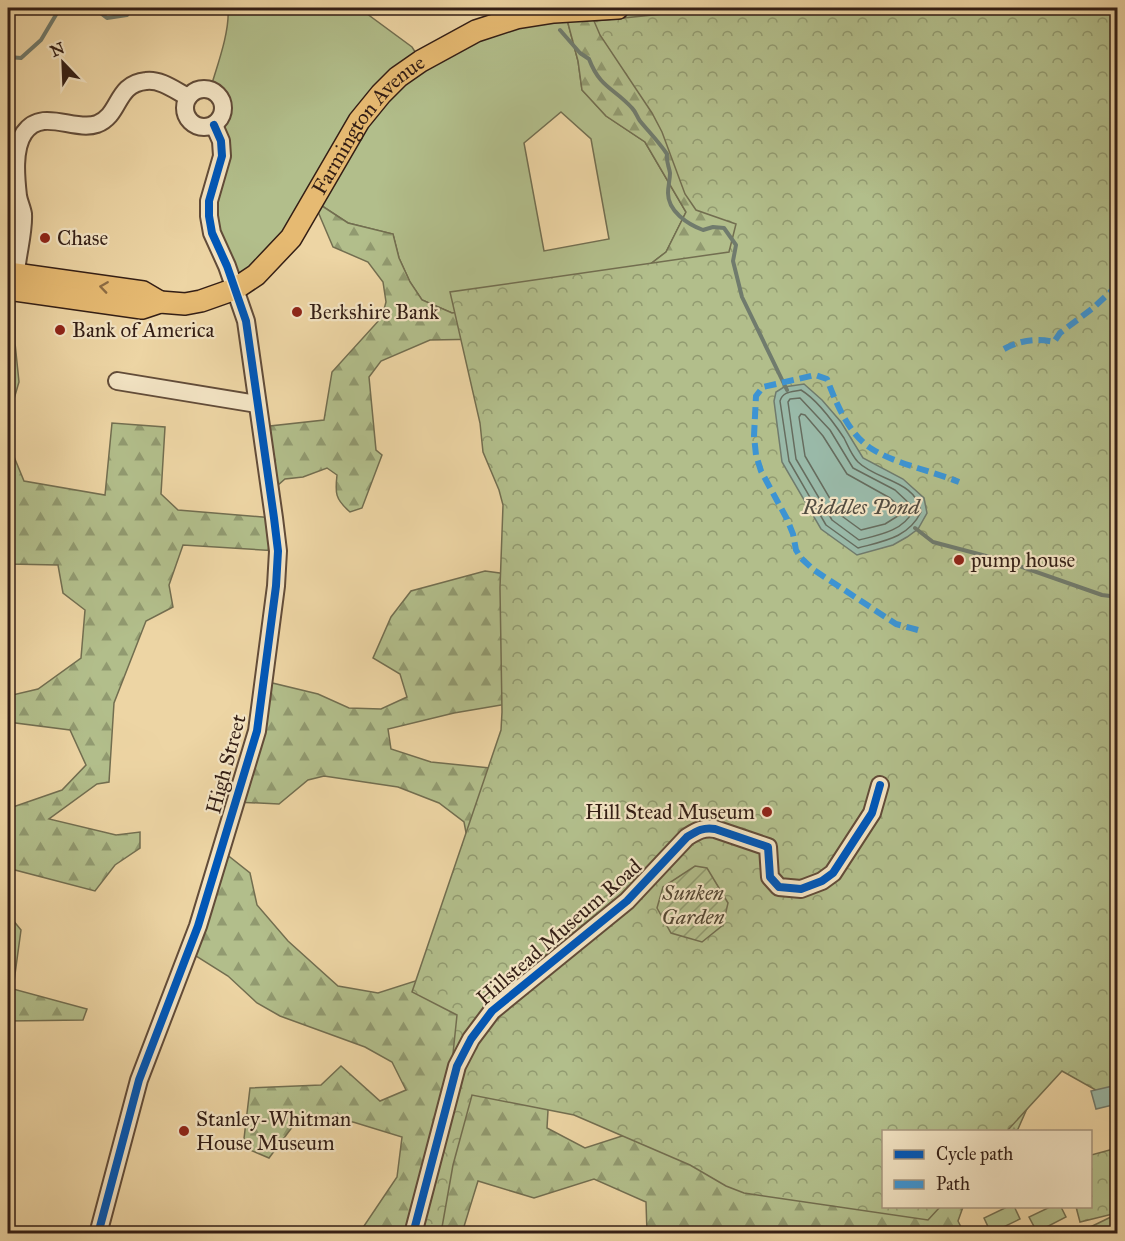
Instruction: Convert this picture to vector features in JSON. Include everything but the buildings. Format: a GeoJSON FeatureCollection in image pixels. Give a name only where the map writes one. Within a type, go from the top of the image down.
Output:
{"type":"FeatureCollection","features":[{"type":"Feature","properties":{"kind":"main road","name":"Farmington Avenue"},"geometry":{"type":"LineString","coordinates":[[8,289],[142,308],[160,302],[185,304],[235,289],[256,275],[291,238],[359,121],[398,77],[448,44],[476,31],[516,18],[554,10],[618,8]]}},
{"type":"Feature","properties":{"kind":"main road","name":"Farmington Avenue"},"geometry":{"type":"LineString","coordinates":[[8,273],[143,292],[160,302]]}},
{"type":"Feature","properties":{"kind":"street"},"geometry":{"type":"LineString","coordinates":[[8,273],[17,264],[23,214],[18,198],[18,145],[24,133],[35,124],[55,120],[87,126],[99,123],[116,107],[125,89],[148,80],[166,85],[188,98]]}},
{"type":"Feature","properties":{"kind":"street"},"geometry":{"type":"LineString","coordinates":[[204,89],[217,93],[223,103],[222,116],[214,125],[201,128],[190,122],[184,110],[188,98],[198,90],[204,89]]}},
{"type":"Feature","properties":{"kind":"street","name":"High Street"},"geometry":{"type":"LineString","coordinates":[[98,1233],[139,1080],[198,926],[257,730],[276,586],[278,551],[246,321],[212,233],[209,216],[209,201],[222,156],[221,141],[214,125]]}},
{"type":"Feature","properties":{"kind":"street"},"geometry":{"type":"LineString","coordinates":[[8,224],[10,211],[18,198]]}},
{"type":"Feature","properties":{"kind":"street"},"geometry":{"type":"LineString","coordinates":[[117,381],[257,404]]}},
{"type":"Feature","properties":{"kind":"street","name":"Hillstead Museum Road"},"geometry":{"type":"LineString","coordinates":[[413,1233],[457,1066],[471,1039],[492,1011],[627,901],[687,837],[698,830],[715,829],[768,847],[770,877],[779,887],[801,889],[822,880],[832,873],[872,813],[880,785]]}},
{"type":"Feature","properties":{"kind":"green space"},"geometry":{"type":"Polygon","coordinates":[[[228,8],[359,8],[412,47],[421,61],[565,12],[578,61],[582,90],[606,116],[645,142],[686,212],[666,252],[640,272],[492,308],[452,313],[422,300],[410,282],[399,258],[393,234],[348,223],[313,200],[235,289],[212,233],[219,121],[223,108],[221,100],[210,90],[222,49],[228,8]],[[561,112],[524,143],[544,251],[609,239],[591,139],[561,112]]]}},
{"type":"Feature","properties":{"kind":"green space"},"geometry":{"type":"Polygon","coordinates":[[[618,8],[781,8],[906,249],[486,339],[430,340],[381,361],[369,377],[376,450],[382,455],[362,508],[350,512],[341,503],[336,491],[337,475],[327,468],[303,477],[285,479],[270,492],[261,427],[324,420],[332,372],[382,317],[386,302],[383,282],[368,262],[333,247],[313,200],[348,223],[393,234],[399,258],[410,282],[422,300],[452,313],[492,308],[640,272],[666,252],[686,212],[645,142],[606,116],[582,90],[578,61],[565,12],[618,8]]]}},
{"type":"Feature","properties":{"kind":"green space"},"geometry":{"type":"Polygon","coordinates":[[[722,8],[1117,8],[1117,1102],[1062,1071],[1008,1130],[882,1130],[882,1208],[939,1208],[928,1220],[744,1193],[726,1186],[690,1165],[574,1115],[472,1095],[453,1165],[441,1233],[418,1233],[451,1073],[457,1015],[412,992],[501,730],[502,712],[500,588],[503,505],[483,452],[480,423],[450,292],[729,252],[736,224],[696,210],[685,194],[662,132],[652,113],[600,35],[594,21],[722,8]]]}},
{"type":"Feature","properties":{"kind":"green space"},"geometry":{"type":"Polygon","coordinates":[[[8,289],[15,297],[15,343],[19,382],[14,399],[10,447],[24,481],[105,495],[112,423],[165,427],[161,494],[178,510],[274,518],[278,551],[183,545],[169,585],[173,607],[146,621],[114,703],[109,782],[97,784],[49,819],[116,835],[140,832],[140,848],[115,865],[95,891],[11,869],[8,881],[8,806],[13,807],[62,790],[86,765],[70,730],[8,722],[8,696],[38,689],[81,658],[85,610],[63,593],[58,565],[8,564],[8,289]]]}},
{"type":"Feature","properties":{"kind":"green space"},"geometry":{"type":"Polygon","coordinates":[[[485,571],[507,574],[536,699],[454,713],[388,729],[391,749],[431,762],[520,771],[550,1076],[547,1128],[585,1148],[656,1125],[1051,1072],[1033,1095],[1016,1130],[882,1130],[882,1208],[963,1208],[958,1221],[964,1233],[647,1233],[646,1202],[594,1179],[534,1198],[478,1181],[462,1233],[340,1233],[360,1232],[397,1177],[402,1137],[353,1122],[299,1118],[269,1158],[243,1147],[250,1088],[321,1085],[341,1066],[380,1101],[406,1090],[392,1062],[365,1047],[280,1016],[257,1003],[228,976],[188,951],[221,850],[250,873],[257,905],[288,941],[338,986],[378,993],[425,978],[469,848],[464,822],[439,803],[398,787],[324,776],[308,780],[279,804],[235,802],[264,681],[318,694],[349,708],[381,709],[407,697],[400,674],[373,658],[391,617],[411,591],[485,571]]]}},
{"type":"Feature","properties":{"kind":"green space","name":"Sunken Garden"},"geometry":{"type":"Polygon","coordinates":[[[695,866],[707,868],[728,903],[723,925],[702,942],[671,933],[657,908],[663,887],[695,866]]]}},
{"type":"Feature","properties":{"kind":"green space"},"geometry":{"type":"Polygon","coordinates":[[[8,914],[21,930],[13,989],[87,1009],[83,1020],[8,1021],[8,914]]]}},
{"type":"Feature","properties":{"kind":"green space"},"geometry":{"type":"Polygon","coordinates":[[[1117,1148],[1117,1213],[1080,1222],[1076,1208],[1092,1208],[1092,1155],[1117,1148]]]}},
{"type":"Feature","properties":{"kind":"green space"},"geometry":{"type":"Polygon","coordinates":[[[1005,1208],[1015,1208],[1020,1219],[991,1233],[984,1218],[1005,1208]]]}},
{"type":"Feature","properties":{"kind":"green space"},"geometry":{"type":"Polygon","coordinates":[[[1048,1208],[1062,1208],[1066,1217],[1037,1232],[1029,1217],[1048,1208]]]}},
{"type":"Feature","properties":{"kind":"green space"},"geometry":{"type":"Polygon","coordinates":[[[1117,1214],[1117,1233],[1078,1233],[1117,1214]]]}},
{"type":"Feature","properties":{"kind":"water","name":"Riddles Pond"},"geometry":{"type":"Polygon","coordinates":[[[804,384],[841,422],[863,458],[903,479],[924,498],[927,513],[918,529],[893,545],[857,555],[821,529],[782,462],[774,401],[776,392],[784,387],[804,384]]]}},
{"type":"Feature","properties":{"kind":"water"},"geometry":{"type":"Polygon","coordinates":[[[1117,1085],[1117,1104],[1096,1109],[1091,1091],[1117,1085]]]}},
{"type":"Feature","properties":{"kind":"waterway"},"geometry":{"type":"LineString","coordinates":[[8,57],[21,58],[41,40],[60,8]]}},
{"type":"Feature","properties":{"kind":"waterway"},"geometry":{"type":"LineString","coordinates":[[94,8],[107,18],[127,15],[132,8]]}},
{"type":"Feature","properties":{"kind":"waterway"},"geometry":{"type":"LineString","coordinates":[[560,30],[580,53],[589,59],[598,76],[633,110],[667,154],[670,173],[669,200],[679,216],[703,230],[713,227],[724,228],[736,245],[733,261],[742,297],[787,390]]}},
{"type":"Feature","properties":{"kind":"waterway"},"geometry":{"type":"LineString","coordinates":[[915,528],[933,542],[1005,561],[1102,595],[1118,597]]}},
{"type":"Feature","properties":{"kind":"marked path"},"geometry":{"type":"LineString","coordinates":[[1004,349],[1029,341],[1054,342],[1060,333],[1118,285]]}},
{"type":"Feature","properties":{"kind":"marked path"},"geometry":{"type":"LineString","coordinates":[[918,630],[896,624],[814,570],[801,558],[796,550],[787,519],[761,471],[756,455],[754,436],[756,396],[763,387],[815,375],[827,379],[844,418],[864,443],[892,459],[959,482]]}},
{"type":"Feature","properties":{"kind":"cycle path"},"geometry":{"type":"LineString","coordinates":[[98,1234],[139,1080],[198,926],[257,731],[276,586],[278,551],[246,321],[227,266],[212,233],[209,216],[209,201],[222,156],[221,141],[214,125]]}},
{"type":"Feature","properties":{"kind":"cycle path"},"geometry":{"type":"LineString","coordinates":[[413,1234],[457,1066],[471,1039],[492,1011],[627,901],[687,837],[700,830],[715,829],[768,847],[770,877],[779,887],[801,889],[822,881],[833,873],[872,813],[880,785]]}},
{"type":"Feature","properties":{"kind":"place","name":"Chase"},"geometry":{"type":"Point","coordinates":[45,238]}},
{"type":"Feature","properties":{"kind":"place","name":"Berkshire Bank"},"geometry":{"type":"Point","coordinates":[297,312]}},
{"type":"Feature","properties":{"kind":"place","name":"Bank of America"},"geometry":{"type":"Point","coordinates":[60,330]}},
{"type":"Feature","properties":{"kind":"place","name":"pump house"},"geometry":{"type":"Point","coordinates":[959,560]}},
{"type":"Feature","properties":{"kind":"place","name":"Hill Stead Museum"},"geometry":{"type":"Point","coordinates":[767,812]}},
{"type":"Feature","properties":{"kind":"place","name":"Stanley-Whitman House Museum"},"geometry":{"type":"Point","coordinates":[184,1131]}}]}
